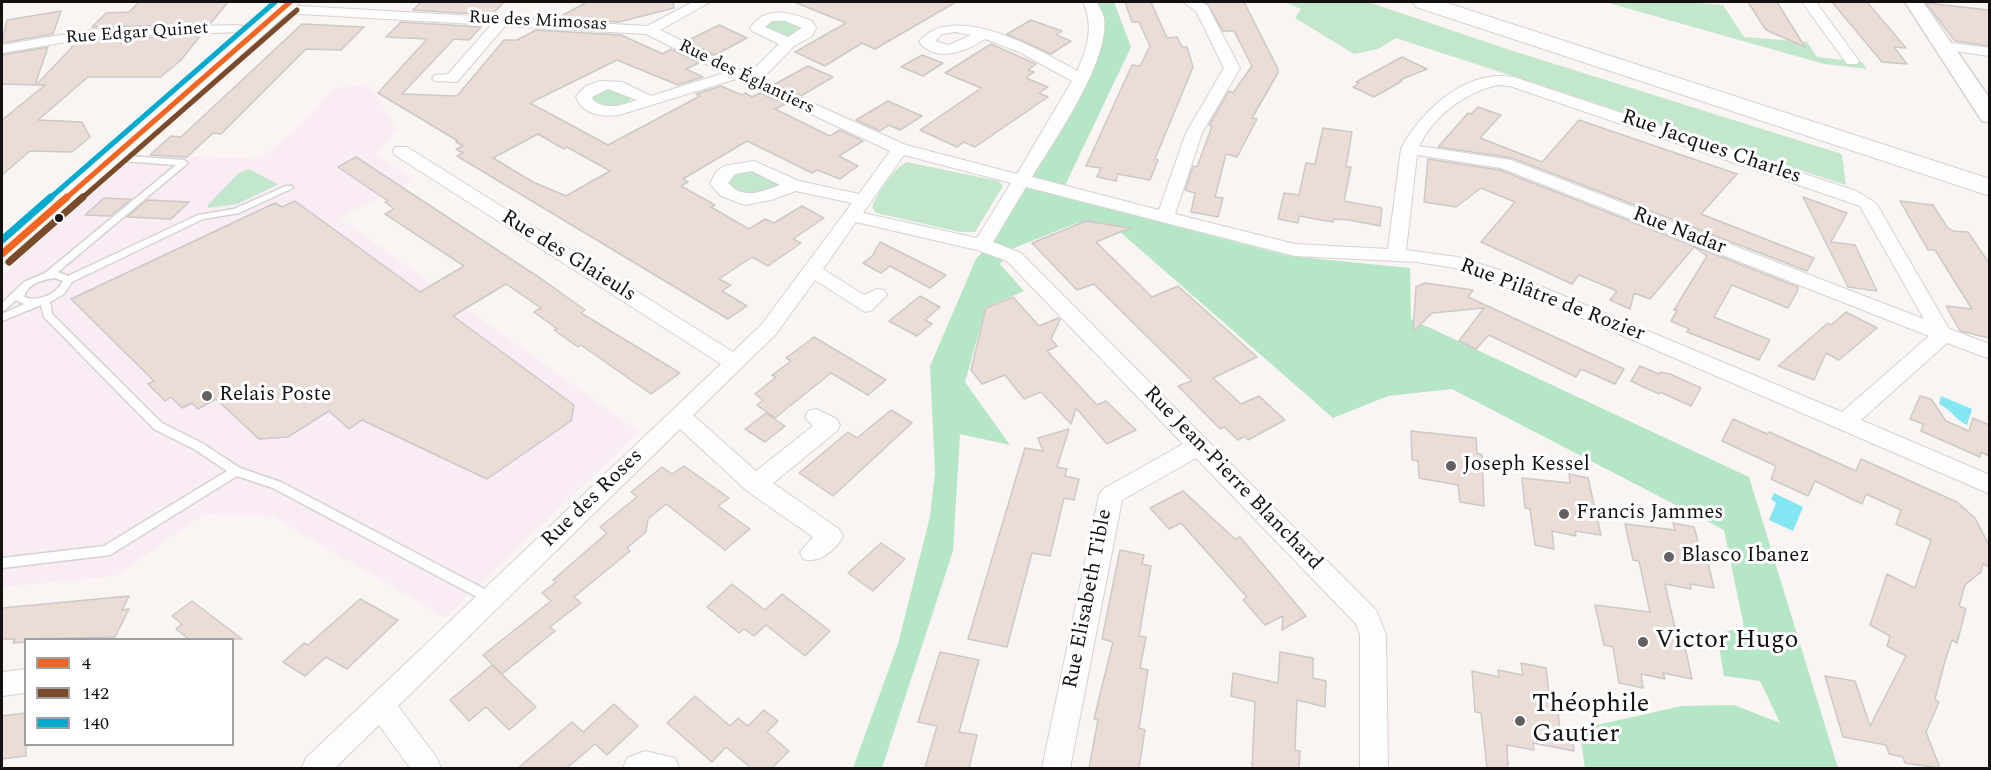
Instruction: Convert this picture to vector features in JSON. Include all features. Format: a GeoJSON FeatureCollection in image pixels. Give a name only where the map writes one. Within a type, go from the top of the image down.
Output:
{"type":"FeatureCollection","features":[{"type":"Feature","properties":{"kind":"highway"},"geometry":{"type":"LineString","coordinates":[[1424,2],[1989,188]]}},
{"type":"Feature","properties":{"kind":"highway"},"geometry":{"type":"LineString","coordinates":[[1461,2],[1989,173]]}},
{"type":"Feature","properties":{"kind":"main road"},"geometry":{"type":"LineString","coordinates":[[2,233],[237,29],[280,4]]}},
{"type":"Feature","properties":{"kind":"main road"},"geometry":{"type":"LineString","coordinates":[[2,254],[280,4]]}},
{"type":"Feature","properties":{"kind":"street"},"geometry":{"type":"LineString","coordinates":[[383,14],[395,2]]}},
{"type":"Feature","properties":{"kind":"street","name":"Rue des Églantiers"},"geometry":{"type":"LineString","coordinates":[[649,30],[703,2]]}},
{"type":"Feature","properties":{"kind":"street"},"geometry":{"type":"LineString","coordinates":[[982,245],[1080,80],[1095,46],[1099,24],[1094,6],[1090,2]]}},
{"type":"Feature","properties":{"kind":"street"},"geometry":{"type":"LineString","coordinates":[[1165,217],[1194,133],[1233,68],[1202,8],[1191,2]]}},
{"type":"Feature","properties":{"kind":"street"},"geometry":{"type":"LineString","coordinates":[[1809,2],[1852,61]]}},
{"type":"Feature","properties":{"kind":"street"},"geometry":{"type":"LineString","coordinates":[[1902,2],[1928,24]]}},
{"type":"Feature","properties":{"kind":"street"},"geometry":{"type":"LineString","coordinates":[[1914,2],[1989,116]]}},
{"type":"Feature","properties":{"kind":"street"},"geometry":{"type":"LineString","coordinates":[[669,3],[683,11]]}},
{"type":"Feature","properties":{"kind":"street","name":"Rue des Mimosas"},"geometry":{"type":"LineString","coordinates":[[280,4],[383,14],[649,30]]}},
{"type":"Feature","properties":{"kind":"street"},"geometry":{"type":"LineString","coordinates":[[440,78],[452,79],[502,21]]}},
{"type":"Feature","properties":{"kind":"street","name":"Rue Edgar Quinet"},"geometry":{"type":"LineString","coordinates":[[2,49],[85,34],[237,29]]}},
{"type":"Feature","properties":{"kind":"street","name":"Rue des Églantiers"},"geometry":{"type":"LineString","coordinates":[[649,30],[744,78],[900,149],[1023,178]]}},
{"type":"Feature","properties":{"kind":"street"},"geometry":{"type":"LineString","coordinates":[[987,31],[1020,44],[1080,80]]}},
{"type":"Feature","properties":{"kind":"street"},"geometry":{"type":"LineString","coordinates":[[650,101],[744,78],[789,43]]}},
{"type":"Feature","properties":{"kind":"street"},"geometry":{"type":"LineString","coordinates":[[1944,46],[1989,52]]}},
{"type":"Feature","properties":{"kind":"street","name":"Rue Jacques Charles"},"geometry":{"type":"LineString","coordinates":[[1396,255],[1409,149],[1414,136],[1452,99],[1482,82],[1497,79],[1512,81],[1850,195],[1866,203],[1943,335]]}},
{"type":"Feature","properties":{"kind":"street","name":"Rue des Roses"},"geometry":{"type":"LineString","coordinates":[[316,768],[769,329],[900,149]]}},
{"type":"Feature","properties":{"kind":"street","name":"Rue Nadar"},"geometry":{"type":"LineString","coordinates":[[1409,149],[1505,164],[1989,352]]}},
{"type":"Feature","properties":{"kind":"street","name":"Rue des Glaieuls"},"geometry":{"type":"LineString","coordinates":[[401,151],[735,363]]}},
{"type":"Feature","properties":{"kind":"street","name":"Rue Pilâtre de Rozier"},"geometry":{"type":"LineString","coordinates":[[1023,178],[1295,250],[1319,254],[1396,255],[1455,262],[1491,273],[1989,485]]}},
{"type":"Feature","properties":{"kind":"street","name":"Rue Jean-Pierre Blanchard"},"geometry":{"type":"LineString","coordinates":[[794,185],[858,208],[982,245],[1014,257],[1367,618],[1373,635],[1374,768]]}},
{"type":"Feature","properties":{"kind":"street"},"geometry":{"type":"LineString","coordinates":[[812,270],[865,304],[877,295]]}},
{"type":"Feature","properties":{"kind":"street"},"geometry":{"type":"LineString","coordinates":[[1844,423],[1943,335]]}},
{"type":"Feature","properties":{"kind":"street"},"geometry":{"type":"LineString","coordinates":[[680,414],[715,452],[755,485],[831,536],[812,552]]}},
{"type":"Feature","properties":{"kind":"street"},"geometry":{"type":"LineString","coordinates":[[755,485],[829,425],[816,417]]}},
{"type":"Feature","properties":{"kind":"street","name":"Rue Elisabeth Tible"},"geometry":{"type":"LineString","coordinates":[[1056,768],[1111,495],[1200,445]]}},
{"type":"Feature","properties":{"kind":"street"},"geometry":{"type":"LineString","coordinates":[[2,684],[24,681]]}},
{"type":"Feature","properties":{"kind":"street"},"geometry":{"type":"LineString","coordinates":[[381,705],[427,768]]}},
{"type":"Feature","properties":{"kind":"street"},"geometry":{"type":"LineString","coordinates":[[637,768],[645,765],[665,768]]}},
{"type":"Feature","properties":{"kind":"lane"},"geometry":{"type":"LineString","coordinates":[[2,308],[33,281],[49,275],[184,163],[110,158]]}},
{"type":"Feature","properties":{"kind":"lane"},"geometry":{"type":"LineString","coordinates":[[2,318],[64,289],[68,280],[201,217],[236,211],[289,188]]}},
{"type":"Feature","properties":{"kind":"lane"},"geometry":{"type":"LineString","coordinates":[[49,275],[61,275],[68,280]]}},
{"type":"Feature","properties":{"kind":"lane"},"geometry":{"type":"LineString","coordinates":[[21,290],[19,298],[22,301],[40,301]]}},
{"type":"Feature","properties":{"kind":"lane"},"geometry":{"type":"LineString","coordinates":[[40,301],[48,315],[153,423],[198,446],[237,471],[277,485],[490,598]]}},
{"type":"Feature","properties":{"kind":"lane"},"geometry":{"type":"LineString","coordinates":[[2,563],[106,551],[237,471]]}},
{"type":"Feature","properties":{"kind":"shaded area"},"geometry":{"type":"Polygon","coordinates":[[[369,85],[397,130],[375,155],[413,180],[339,218],[639,432],[445,617],[272,516],[205,514],[115,576],[2,587],[2,276],[136,155],[260,159],[287,138],[336,88],[369,85]]]}},
{"type":"Feature","properties":{"kind":"green space"},"geometry":{"type":"Polygon","coordinates":[[[1094,2],[1114,2],[1131,47],[1060,196],[1289,256],[1410,268],[1411,319],[1749,477],[1838,768],[1585,768],[1579,729],[1682,706],[1734,705],[1780,723],[1760,681],[1724,676],[1717,634],[1744,627],[1724,530],[1452,389],[1388,396],[1333,418],[1119,231],[1077,223],[1014,248],[1000,264],[1024,291],[986,307],[965,382],[1010,445],[960,434],[953,551],[882,768],[853,768],[898,644],[930,517],[935,472],[930,366],[976,259],[991,242],[1086,81],[1101,48],[1104,23],[1094,2]]]}},
{"type":"Feature","properties":{"kind":"green space"},"geometry":{"type":"Polygon","coordinates":[[[1285,2],[1368,2],[1510,50],[1842,154],[1846,185],[1396,38],[1378,49],[1354,54],[1295,18],[1301,9],[1285,2]]]}},
{"type":"Feature","properties":{"kind":"green space"},"geometry":{"type":"Polygon","coordinates":[[[1605,2],[1686,2],[1723,5],[1744,37],[1807,42],[1817,57],[1862,62],[1867,69],[1824,64],[1605,2]]]}},
{"type":"Feature","properties":{"kind":"green space"},"geometry":{"type":"Polygon","coordinates":[[[777,18],[803,27],[791,36],[768,31],[766,24],[777,18]]]}},
{"type":"Feature","properties":{"kind":"green space"},"geometry":{"type":"Polygon","coordinates":[[[606,87],[631,99],[617,107],[601,105],[591,100],[591,94],[606,87]]]}},
{"type":"Feature","properties":{"kind":"green space"},"geometry":{"type":"Polygon","coordinates":[[[907,162],[998,181],[1003,186],[975,232],[960,232],[876,213],[872,207],[882,188],[896,170],[907,162]]]}},
{"type":"Feature","properties":{"kind":"green space"},"geometry":{"type":"Polygon","coordinates":[[[249,169],[277,184],[237,204],[208,208],[208,205],[239,173],[249,169]]]}},
{"type":"Feature","properties":{"kind":"green space"},"geometry":{"type":"Polygon","coordinates":[[[752,171],[778,184],[773,189],[760,194],[747,194],[727,187],[727,178],[752,171]]]}},
{"type":"Feature","properties":{"kind":"water"},"geometry":{"type":"Polygon","coordinates":[[[1941,396],[1972,409],[1967,425],[1939,404],[1941,396]]]}},
{"type":"Feature","properties":{"kind":"water"},"geometry":{"type":"Polygon","coordinates":[[[1774,493],[1803,507],[1793,531],[1769,520],[1776,503],[1771,499],[1774,493]]]}},
{"type":"Feature","properties":{"kind":"building"},"geometry":{"type":"Polygon","coordinates":[[[139,2],[228,2],[210,24],[92,27],[106,13],[129,12],[139,2]]]}},
{"type":"Feature","properties":{"kind":"building"},"geometry":{"type":"Polygon","coordinates":[[[421,2],[504,2],[492,15],[413,10],[421,2]]]}},
{"type":"Feature","properties":{"kind":"building"},"geometry":{"type":"Polygon","coordinates":[[[587,2],[673,2],[674,8],[619,22],[556,19],[587,2]]]}},
{"type":"Feature","properties":{"kind":"building"},"geometry":{"type":"Polygon","coordinates":[[[794,2],[956,2],[875,49],[862,43],[825,66],[795,52],[846,23],[794,2]]]}},
{"type":"Feature","properties":{"kind":"building"},"geometry":{"type":"Polygon","coordinates":[[[1125,2],[1151,2],[1167,38],[1177,37],[1182,47],[1187,47],[1193,67],[1155,159],[1158,160],[1150,180],[1118,174],[1116,181],[1097,177],[1101,168],[1086,166],[1132,65],[1140,66],[1150,46],[1139,22],[1132,22],[1125,2]]]}},
{"type":"Feature","properties":{"kind":"building"},"geometry":{"type":"Polygon","coordinates":[[[1206,2],[1244,2],[1278,69],[1278,73],[1252,118],[1257,119],[1237,157],[1226,154],[1215,197],[1223,198],[1218,217],[1191,212],[1195,193],[1185,190],[1193,166],[1197,167],[1212,126],[1209,125],[1229,91],[1233,93],[1252,66],[1234,31],[1223,31],[1206,2]]]}},
{"type":"Feature","properties":{"kind":"building"},"geometry":{"type":"Polygon","coordinates":[[[1748,2],[1777,2],[1805,47],[1766,30],[1748,2]]]}},
{"type":"Feature","properties":{"kind":"building"},"geometry":{"type":"Polygon","coordinates":[[[1832,2],[1867,2],[1906,48],[1894,47],[1907,64],[1882,62],[1832,2]]]}},
{"type":"Feature","properties":{"kind":"building"},"geometry":{"type":"Polygon","coordinates":[[[1926,3],[1989,10],[1989,46],[1955,41],[1926,3]]]}},
{"type":"Feature","properties":{"kind":"building"},"geometry":{"type":"Polygon","coordinates":[[[61,11],[53,34],[2,43],[7,20],[61,11]]]}},
{"type":"Feature","properties":{"kind":"building"},"geometry":{"type":"Polygon","coordinates":[[[1031,20],[1062,31],[1056,35],[1071,41],[1051,54],[1007,34],[1031,20]]]}},
{"type":"Feature","properties":{"kind":"building"},"geometry":{"type":"Polygon","coordinates":[[[401,22],[481,27],[469,40],[454,39],[402,94],[457,96],[504,40],[517,40],[536,30],[621,35],[663,54],[671,49],[699,63],[686,69],[703,77],[678,85],[617,60],[530,103],[608,145],[700,96],[696,94],[721,86],[752,97],[760,93],[785,104],[775,109],[830,136],[840,130],[863,141],[839,156],[858,166],[840,179],[817,170],[812,173],[747,141],[683,179],[688,182],[681,186],[715,205],[711,207],[749,229],[765,219],[774,223],[802,206],[824,218],[793,239],[801,243],[768,266],[752,257],[719,279],[731,285],[722,291],[747,306],[728,319],[457,156],[463,153],[456,149],[463,146],[456,142],[458,141],[378,93],[427,39],[386,37],[401,22]],[[538,134],[493,158],[533,182],[566,196],[610,171],[567,147],[564,149],[538,134]]]}},
{"type":"Feature","properties":{"kind":"building"},"geometry":{"type":"Polygon","coordinates":[[[302,24],[364,27],[341,50],[306,49],[221,134],[213,133],[187,157],[150,155],[171,136],[181,137],[302,24]]]}},
{"type":"Feature","properties":{"kind":"building"},"geometry":{"type":"Polygon","coordinates":[[[719,25],[747,38],[715,55],[687,41],[719,25]]]}},
{"type":"Feature","properties":{"kind":"building"},"geometry":{"type":"Polygon","coordinates":[[[200,36],[181,60],[161,77],[88,77],[38,120],[82,122],[90,137],[72,152],[30,151],[2,175],[2,120],[45,85],[36,85],[77,42],[96,39],[200,36]]]}},
{"type":"Feature","properties":{"kind":"building"},"geometry":{"type":"Polygon","coordinates":[[[991,44],[1036,64],[1028,70],[1034,72],[1026,78],[1048,87],[1039,93],[1048,97],[975,147],[964,142],[957,147],[920,130],[981,88],[945,73],[991,44]]]}},
{"type":"Feature","properties":{"kind":"building"},"geometry":{"type":"Polygon","coordinates":[[[48,47],[35,85],[2,84],[2,55],[48,47]]]}},
{"type":"Feature","properties":{"kind":"building"},"geometry":{"type":"Polygon","coordinates":[[[922,55],[943,63],[923,76],[901,67],[922,55]]]}},
{"type":"Feature","properties":{"kind":"building"},"geometry":{"type":"Polygon","coordinates":[[[1402,57],[1427,69],[1400,80],[1402,81],[1374,97],[1353,87],[1359,83],[1356,82],[1402,57]]]}},
{"type":"Feature","properties":{"kind":"building"},"geometry":{"type":"Polygon","coordinates":[[[808,66],[833,77],[801,96],[775,84],[808,66]]]}},
{"type":"Feature","properties":{"kind":"building"},"geometry":{"type":"Polygon","coordinates":[[[888,101],[922,116],[900,130],[889,125],[880,131],[856,120],[888,101]]]}},
{"type":"Feature","properties":{"kind":"building"},"geometry":{"type":"Polygon","coordinates":[[[1478,107],[1501,115],[1480,138],[1542,162],[1579,120],[1737,174],[1701,214],[1814,258],[1807,271],[1512,158],[1438,147],[1468,113],[1471,114],[1478,107]]]}},
{"type":"Feature","properties":{"kind":"building"},"geometry":{"type":"Polygon","coordinates":[[[1323,128],[1352,132],[1346,167],[1351,167],[1344,201],[1382,208],[1380,226],[1349,220],[1334,219],[1333,222],[1299,216],[1298,223],[1278,219],[1284,193],[1299,195],[1306,163],[1315,164],[1323,128]]]}},
{"type":"Feature","properties":{"kind":"building"},"geometry":{"type":"Polygon","coordinates":[[[356,157],[543,280],[585,310],[581,313],[680,373],[651,394],[581,345],[578,347],[554,330],[557,329],[534,312],[541,308],[506,284],[453,316],[574,405],[571,421],[487,479],[362,420],[349,429],[329,411],[288,437],[259,439],[216,399],[198,409],[192,403],[182,408],[171,397],[165,401],[148,384],[154,381],[71,299],[275,203],[282,207],[295,201],[420,292],[464,266],[385,214],[394,209],[385,202],[388,201],[338,167],[356,157]]]}},
{"type":"Feature","properties":{"kind":"building"},"geometry":{"type":"Polygon","coordinates":[[[1428,159],[1500,170],[1798,287],[1797,292],[1788,308],[1732,285],[1714,317],[1770,340],[1759,360],[1687,332],[1689,329],[1671,321],[1677,311],[1674,310],[1707,256],[1694,247],[1650,299],[1634,293],[1630,309],[1610,300],[1617,291],[1579,275],[1572,284],[1481,242],[1515,202],[1481,188],[1456,207],[1424,202],[1428,159]]]}},
{"type":"Feature","properties":{"kind":"building"},"geometry":{"type":"Polygon","coordinates":[[[1803,197],[1847,213],[1831,242],[1855,245],[1877,291],[1848,287],[1803,197]]]}},
{"type":"Feature","properties":{"kind":"building"},"geometry":{"type":"Polygon","coordinates":[[[104,198],[131,199],[110,216],[85,215],[104,198]]]}},
{"type":"Feature","properties":{"kind":"building"},"geometry":{"type":"Polygon","coordinates":[[[147,200],[189,202],[171,219],[127,217],[147,200]]]}},
{"type":"Feature","properties":{"kind":"building"},"geometry":{"type":"Polygon","coordinates":[[[1900,201],[1933,205],[1947,227],[1953,231],[1968,232],[1989,263],[1989,338],[1960,331],[1946,306],[1972,309],[1935,250],[1928,250],[1900,201]]]}},
{"type":"Feature","properties":{"kind":"building"},"geometry":{"type":"Polygon","coordinates":[[[1086,221],[1130,228],[1096,242],[1152,297],[1178,286],[1257,357],[1213,378],[1241,404],[1259,396],[1285,420],[1248,440],[1245,436],[1238,440],[1224,427],[1220,429],[1178,386],[1192,381],[1094,284],[1077,290],[1032,243],[1086,221]]]}},
{"type":"Feature","properties":{"kind":"building"},"geometry":{"type":"Polygon","coordinates":[[[880,242],[946,275],[930,288],[890,266],[881,273],[875,270],[863,263],[872,256],[880,242]]]}},
{"type":"Feature","properties":{"kind":"building"},"geometry":{"type":"Polygon","coordinates":[[[1425,283],[1473,290],[1468,297],[1624,369],[1615,384],[1581,369],[1576,377],[1489,335],[1476,349],[1459,341],[1484,308],[1432,313],[1413,332],[1416,287],[1425,283]]]}},
{"type":"Feature","properties":{"kind":"building"},"geometry":{"type":"Polygon","coordinates":[[[920,296],[940,307],[925,320],[932,324],[917,336],[889,321],[920,296]]]}},
{"type":"Feature","properties":{"kind":"building"},"geometry":{"type":"Polygon","coordinates":[[[1013,297],[1039,326],[1058,318],[1060,320],[1051,339],[1057,346],[1047,351],[1097,405],[1106,401],[1136,430],[1107,444],[1076,408],[1071,424],[1041,392],[1024,399],[1005,375],[982,384],[971,370],[986,308],[1013,297]]]}},
{"type":"Feature","properties":{"kind":"building"},"geometry":{"type":"Polygon","coordinates":[[[1846,312],[1877,328],[1839,360],[1826,353],[1814,380],[1778,366],[1828,323],[1831,325],[1846,312]]]}},
{"type":"Feature","properties":{"kind":"building"},"geometry":{"type":"Polygon","coordinates":[[[814,337],[886,380],[868,395],[831,373],[775,418],[757,405],[763,400],[755,394],[776,377],[772,375],[791,361],[786,358],[814,337]]]}},
{"type":"Feature","properties":{"kind":"building"},"geometry":{"type":"Polygon","coordinates":[[[1640,366],[1659,374],[1660,372],[1670,374],[1701,388],[1691,406],[1631,381],[1640,366]]]}},
{"type":"Feature","properties":{"kind":"building"},"geometry":{"type":"Polygon","coordinates":[[[1920,396],[1931,399],[1946,421],[1969,431],[1973,418],[1989,425],[1989,456],[1981,452],[1980,457],[1921,431],[1923,424],[1910,419],[1920,396]]]}},
{"type":"Feature","properties":{"kind":"building"},"geometry":{"type":"Polygon","coordinates":[[[891,410],[912,423],[833,496],[799,473],[848,432],[857,438],[891,410]]]}},
{"type":"Feature","properties":{"kind":"building"},"geometry":{"type":"Polygon","coordinates":[[[766,413],[785,426],[765,442],[745,429],[766,413]]]}},
{"type":"Feature","properties":{"kind":"building"},"geometry":{"type":"Polygon","coordinates":[[[1733,419],[1767,434],[1769,432],[1856,471],[1861,459],[1957,502],[1975,518],[1989,545],[1989,567],[1983,564],[1981,572],[1965,585],[1959,606],[1966,609],[1957,643],[1952,640],[1935,699],[1939,702],[1926,732],[1940,768],[1905,763],[1903,757],[1889,754],[1886,745],[1843,737],[1825,676],[1855,681],[1870,726],[1906,656],[1887,646],[1890,636],[1870,625],[1887,574],[1915,588],[1931,540],[1896,524],[1901,510],[1866,494],[1862,504],[1815,481],[1808,496],[1771,479],[1776,466],[1722,441],[1733,419]]]}},
{"type":"Feature","properties":{"kind":"building"},"geometry":{"type":"Polygon","coordinates":[[[1069,429],[1057,467],[1067,469],[1065,476],[1079,479],[1074,500],[1064,498],[1050,556],[1032,553],[1007,647],[968,639],[1025,448],[1043,451],[1038,438],[1069,429]]]}},
{"type":"Feature","properties":{"kind":"building","name":"Joseph Kessel"},"geometry":{"type":"Polygon","coordinates":[[[1411,431],[1476,438],[1477,453],[1482,455],[1484,506],[1460,502],[1458,485],[1419,478],[1418,461],[1412,460],[1411,431]]]}},
{"type":"Feature","properties":{"kind":"building"},"geometry":{"type":"Polygon","coordinates":[[[684,466],[729,498],[718,506],[750,529],[725,550],[666,504],[648,519],[646,532],[627,548],[630,551],[574,597],[581,603],[550,627],[555,631],[502,674],[483,655],[551,601],[542,593],[556,582],[553,580],[607,533],[600,527],[637,497],[631,492],[662,467],[672,474],[684,466]]]}},
{"type":"Feature","properties":{"kind":"building","name":"Francis Jammes"},"geometry":{"type":"Polygon","coordinates":[[[1569,474],[1588,478],[1601,535],[1575,531],[1576,536],[1552,531],[1554,549],[1535,545],[1530,509],[1525,508],[1522,478],[1570,483],[1569,474]]]}},
{"type":"Feature","properties":{"kind":"building"},"geometry":{"type":"Polygon","coordinates":[[[1183,491],[1235,539],[1240,537],[1306,616],[1282,630],[1283,616],[1265,625],[1243,600],[1247,597],[1181,523],[1169,529],[1150,508],[1183,491]]]}},
{"type":"Feature","properties":{"kind":"building"},"geometry":{"type":"Polygon","coordinates":[[[1673,523],[1694,527],[1701,553],[1706,554],[1714,588],[1690,584],[1691,589],[1665,584],[1677,637],[1683,638],[1692,679],[1663,673],[1665,679],[1641,674],[1643,688],[1619,683],[1613,647],[1604,645],[1595,605],[1650,612],[1639,561],[1633,560],[1625,524],[1675,530],[1673,523]]]}},
{"type":"Feature","properties":{"kind":"building"},"geometry":{"type":"Polygon","coordinates":[[[881,543],[905,559],[873,591],[848,573],[881,543]]]}},
{"type":"Feature","properties":{"kind":"building"},"geometry":{"type":"Polygon","coordinates":[[[1120,550],[1144,555],[1142,564],[1151,566],[1139,636],[1146,637],[1140,668],[1148,670],[1139,728],[1145,730],[1139,768],[1089,768],[1098,720],[1094,719],[1113,642],[1102,639],[1120,550]]]}},
{"type":"Feature","properties":{"kind":"building"},"geometry":{"type":"Polygon","coordinates":[[[732,584],[765,610],[782,594],[830,631],[805,656],[766,625],[754,636],[744,629],[739,633],[707,607],[732,584]]]}},
{"type":"Feature","properties":{"kind":"building"},"geometry":{"type":"Polygon","coordinates":[[[129,596],[122,610],[129,609],[115,637],[24,638],[24,642],[13,643],[15,639],[2,639],[2,608],[129,596]]]}},
{"type":"Feature","properties":{"kind":"building"},"geometry":{"type":"Polygon","coordinates":[[[360,599],[398,620],[347,669],[326,657],[305,676],[283,662],[304,643],[308,645],[360,599]]]}},
{"type":"Feature","properties":{"kind":"building"},"geometry":{"type":"Polygon","coordinates":[[[192,601],[242,639],[188,638],[176,629],[182,624],[172,616],[192,601]]]}},
{"type":"Feature","properties":{"kind":"building"},"geometry":{"type":"Polygon","coordinates":[[[940,652],[979,660],[959,732],[977,735],[969,768],[925,768],[937,726],[918,722],[940,652]]]}},
{"type":"Feature","properties":{"kind":"building"},"geometry":{"type":"Polygon","coordinates":[[[1280,652],[1313,658],[1313,678],[1326,681],[1325,707],[1297,700],[1295,750],[1300,751],[1299,768],[1252,768],[1255,702],[1231,696],[1233,673],[1278,683],[1280,652]]]}},
{"type":"Feature","properties":{"kind":"building","name":"Théophile Gautier"},"geometry":{"type":"Polygon","coordinates":[[[1521,663],[1546,668],[1550,703],[1557,704],[1560,729],[1572,731],[1574,751],[1533,743],[1534,750],[1507,745],[1508,768],[1487,768],[1481,713],[1475,712],[1472,671],[1499,677],[1498,670],[1523,675],[1521,663]]]}},
{"type":"Feature","properties":{"kind":"building"},"geometry":{"type":"Polygon","coordinates":[[[492,665],[536,707],[509,730],[486,707],[469,721],[450,700],[492,665]]]}},
{"type":"Feature","properties":{"kind":"building"},"geometry":{"type":"Polygon","coordinates":[[[695,696],[730,726],[738,718],[748,726],[764,710],[778,721],[767,732],[789,751],[772,768],[751,768],[726,747],[712,762],[667,723],[695,696]]]}},
{"type":"Feature","properties":{"kind":"building"},"geometry":{"type":"Polygon","coordinates":[[[614,704],[638,726],[607,755],[595,744],[567,768],[518,768],[572,722],[583,732],[614,704]]]}},
{"type":"Feature","properties":{"kind":"building"},"geometry":{"type":"Polygon","coordinates":[[[24,713],[26,756],[2,759],[2,716],[24,713]]]}},
{"type":"Feature","properties":{"kind":"transit line","name":"140"},"geometry":{"type":"LineString","coordinates":[[2,240],[275,2]]}},
{"type":"Feature","properties":{"kind":"transit line","name":"4"},"geometry":{"type":"LineString","coordinates":[[2,254],[290,2]]}},
{"type":"Feature","properties":{"kind":"transit line","name":"142"},"geometry":{"type":"LineString","coordinates":[[9,262],[297,10]]}},
{"type":"Feature","properties":{"kind":"place","name":"Relais Poste"},"geometry":{"type":"Point","coordinates":[207,396]}},
{"type":"Feature","properties":{"kind":"place","name":"Joseph Kessel"},"geometry":{"type":"Point","coordinates":[1451,466]}},
{"type":"Feature","properties":{"kind":"place","name":"Francis Jammes"},"geometry":{"type":"Point","coordinates":[1564,514]}},
{"type":"Feature","properties":{"kind":"place","name":"Blasco Ibanez"},"geometry":{"type":"Point","coordinates":[1669,557]}},
{"type":"Feature","properties":{"kind":"place","name":"Victor Hugo"},"geometry":{"type":"Point","coordinates":[1643,642]}},
{"type":"Feature","properties":{"kind":"place","name":"Théophile Gautier"},"geometry":{"type":"Point","coordinates":[1520,721]}}]}
